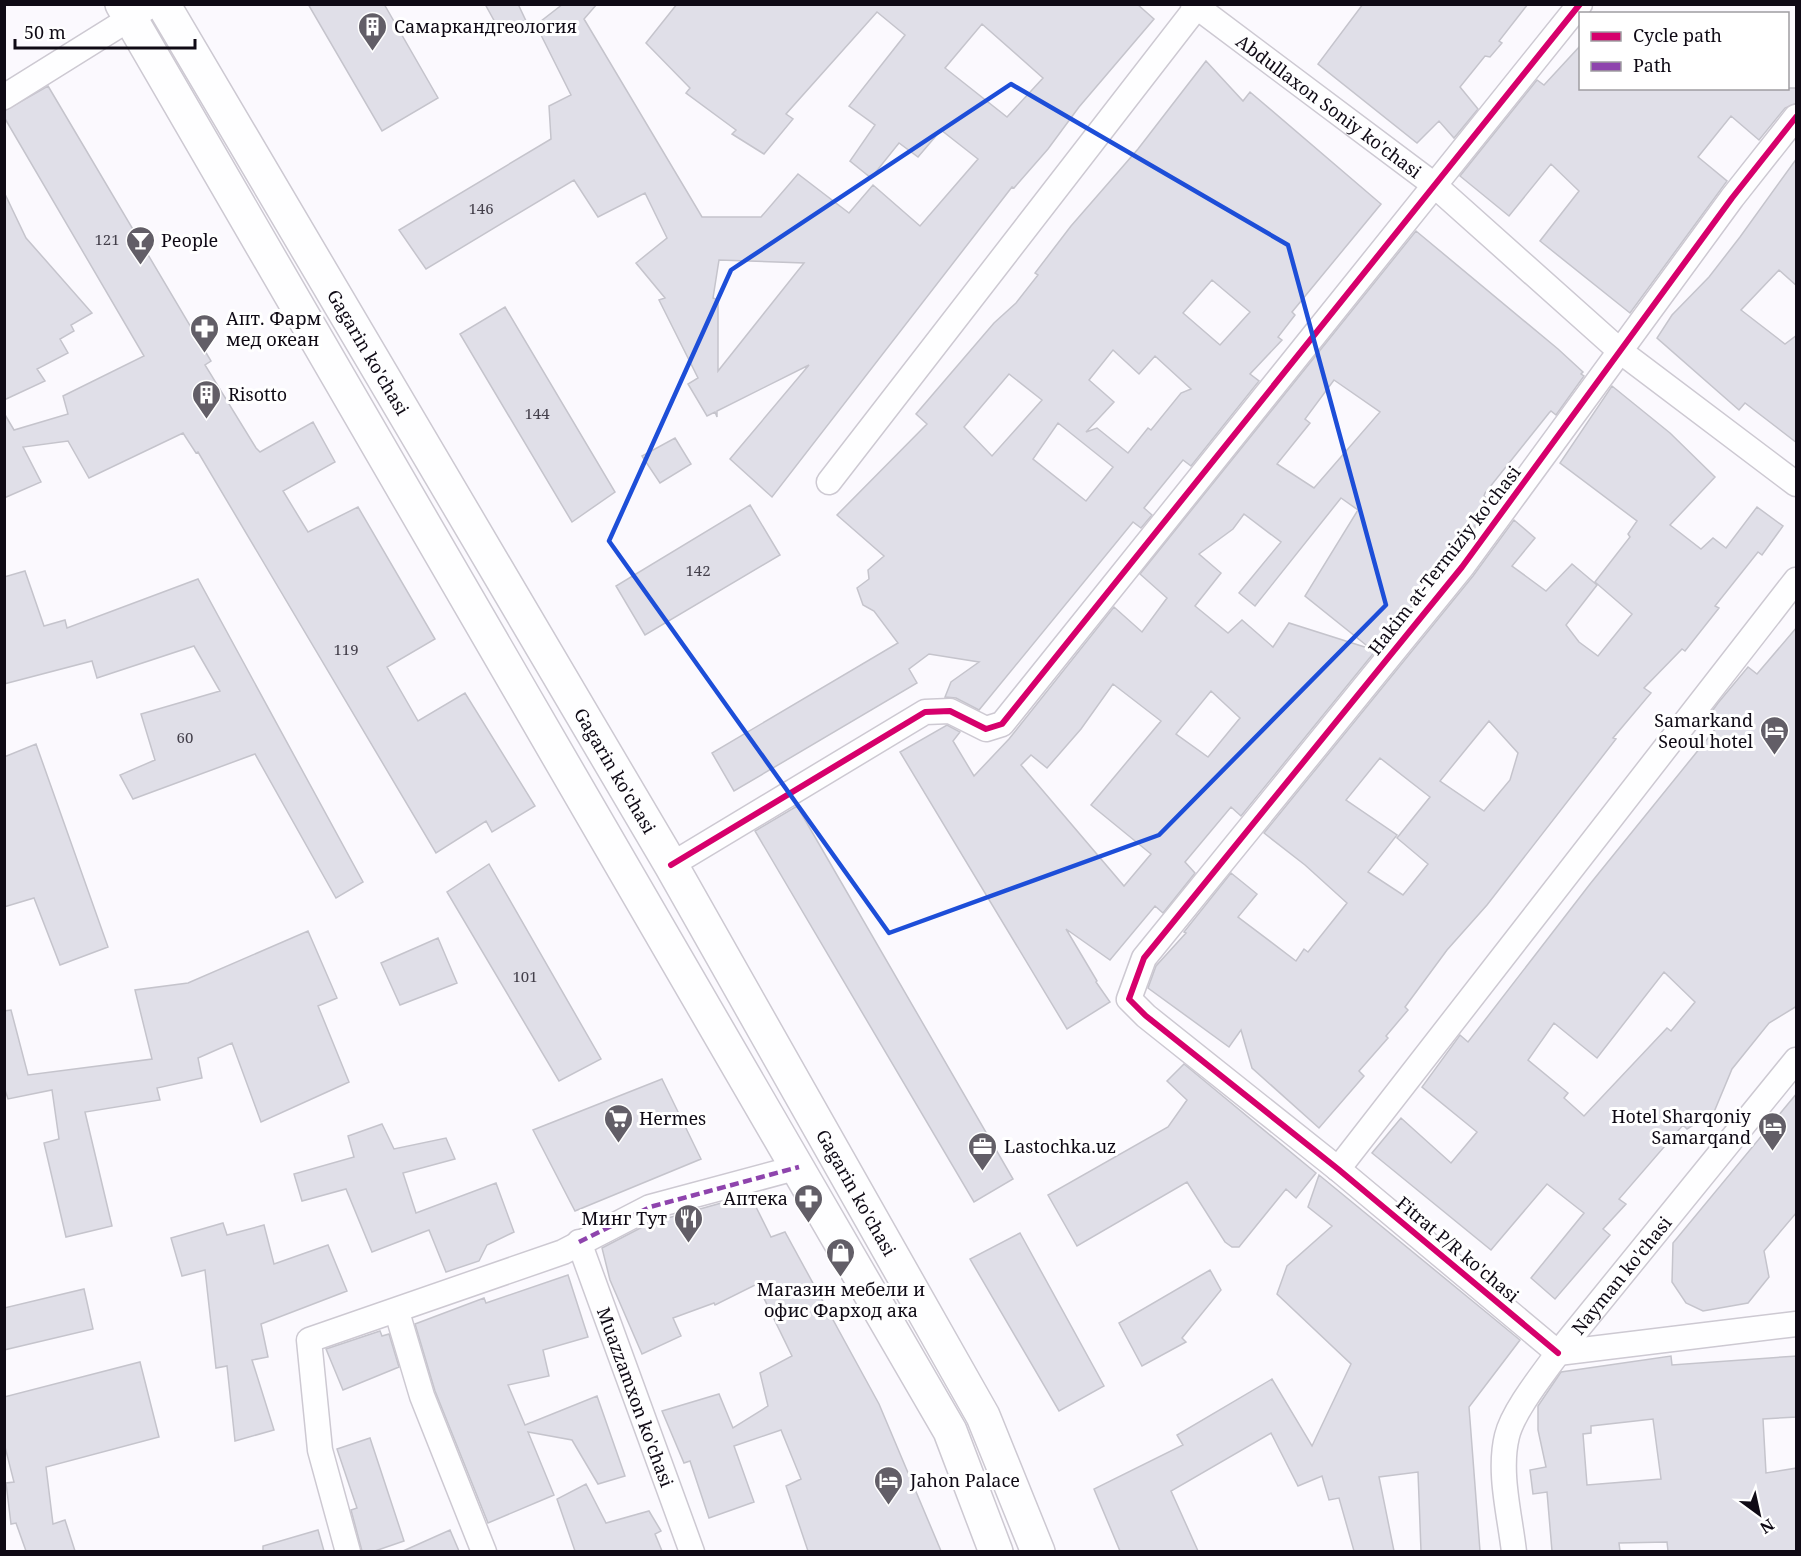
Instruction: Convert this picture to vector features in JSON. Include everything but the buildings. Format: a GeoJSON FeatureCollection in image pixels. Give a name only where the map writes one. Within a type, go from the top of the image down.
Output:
{"type":"FeatureCollection","features":[{"type":"Feature","properties":{"kind":"main road","name":"Gagarin ko'chasi"},"geometry":{"type":"LineString","coordinates":[[163,4],[671,865],[982,1416],[1038,1551]]}},
{"type":"Feature","properties":{"kind":"main road","name":"Gagarin ko'chasi"},"geometry":{"type":"LineString","coordinates":[[135,9],[950,1431],[996,1551]]}},
{"type":"Feature","properties":{"kind":"street"},"geometry":{"type":"LineString","coordinates":[[671,865],[926,712],[950,711],[986,729],[1002,724],[1433,184],[1580,4]]}},
{"type":"Feature","properties":{"kind":"street"},"geometry":{"type":"LineString","coordinates":[[829,482],[1196,5]]}},
{"type":"Feature","properties":{"kind":"street","name":"Abdullaxon Soniy ko'chasi"},"geometry":{"type":"LineString","coordinates":[[1196,5],[1433,184],[1620,351],[1797,484]]}},
{"type":"Feature","properties":{"kind":"street"},"geometry":{"type":"LineString","coordinates":[[4,97],[135,9]]}},
{"type":"Feature","properties":{"kind":"street","name":"Hakim at-Termiziy ko'chasi"},"geometry":{"type":"LineString","coordinates":[[1146,1016],[1130,999],[1144,958],[1462,567],[1732,198],[1797,117]]}},
{"type":"Feature","properties":{"kind":"street"},"geometry":{"type":"LineString","coordinates":[[1338,1169],[1797,580]]}},
{"type":"Feature","properties":{"kind":"street","name":"Fitrat P/R ko'chasi"},"geometry":{"type":"LineString","coordinates":[[1146,1016],[1338,1169],[1558,1353]]}},
{"type":"Feature","properties":{"kind":"street","name":"Nayman ko'chasi"},"geometry":{"type":"LineString","coordinates":[[1514,1551],[1505,1477],[1507,1436],[1529,1394],[1558,1353],[1797,1060]]}},
{"type":"Feature","properties":{"kind":"street"},"geometry":{"type":"LineString","coordinates":[[348,1551],[320,1450],[309,1340],[397,1312],[563,1252],[650,1208],[799,1167]]}},
{"type":"Feature","properties":{"kind":"street","name":"Muazzamxon ko'chasi"},"geometry":{"type":"LineString","coordinates":[[579,1242],[692,1551]]}},
{"type":"Feature","properties":{"kind":"street"},"geometry":{"type":"LineString","coordinates":[[397,1312],[422,1396],[484,1551]]}},
{"type":"Feature","properties":{"kind":"street"},"geometry":{"type":"LineString","coordinates":[[1558,1353],[1797,1324]]}},
{"type":"Feature","properties":{"kind":"highlighted area"},"geometry":{"type":"Polygon","coordinates":[[[1011,84],[1288,245],[1386,605],[1159,835],[889,933],[609,541],[731,270],[1011,84]]]}},
{"type":"Feature","properties":{"kind":"marked path"},"geometry":{"type":"LineString","coordinates":[[579,1242],[650,1207],[799,1167]]}},
{"type":"Feature","properties":{"kind":"cycle path"},"geometry":{"type":"LineString","coordinates":[[671,865],[925,712],[950,711],[986,729],[1002,724],[1580,4]]}},
{"type":"Feature","properties":{"kind":"cycle path"},"geometry":{"type":"LineString","coordinates":[[1558,1353],[1338,1169],[1146,1016],[1129,999],[1144,958],[1462,567],[1732,198],[1796,117]]}},
{"type":"Feature","properties":{"kind":"place","name":"Самаркандгеология"},"geometry":{"type":"Point","coordinates":[373,52]}},
{"type":"Feature","properties":{"kind":"place","name":"People"},"geometry":{"type":"Point","coordinates":[140,266]}},
{"type":"Feature","properties":{"kind":"place","name":"Апт. Фарм мед океан"},"geometry":{"type":"Point","coordinates":[205,354]}},
{"type":"Feature","properties":{"kind":"place","name":"Risotto"},"geometry":{"type":"Point","coordinates":[207,420]}},
{"type":"Feature","properties":{"kind":"place","name":"Samarkand Seoul hotel"},"geometry":{"type":"Point","coordinates":[1774,756]}},
{"type":"Feature","properties":{"kind":"place","name":"Hermes"},"geometry":{"type":"Point","coordinates":[618,1144]}},
{"type":"Feature","properties":{"kind":"place","name":"Hotel Sharqoniy Samarqand"},"geometry":{"type":"Point","coordinates":[1772,1152]}},
{"type":"Feature","properties":{"kind":"place","name":"Lastochka.uz"},"geometry":{"type":"Point","coordinates":[983,1172]}},
{"type":"Feature","properties":{"kind":"place","name":"Аптека"},"geometry":{"type":"Point","coordinates":[809,1224]}},
{"type":"Feature","properties":{"kind":"place","name":"Минг Тут"},"geometry":{"type":"Point","coordinates":[688,1244]}},
{"type":"Feature","properties":{"kind":"place","name":"Магазин мебели и офис Фарход ака"},"geometry":{"type":"Point","coordinates":[841,1278]}},
{"type":"Feature","properties":{"kind":"place","name":"Jahon Palace"},"geometry":{"type":"Point","coordinates":[889,1506]}}]}
